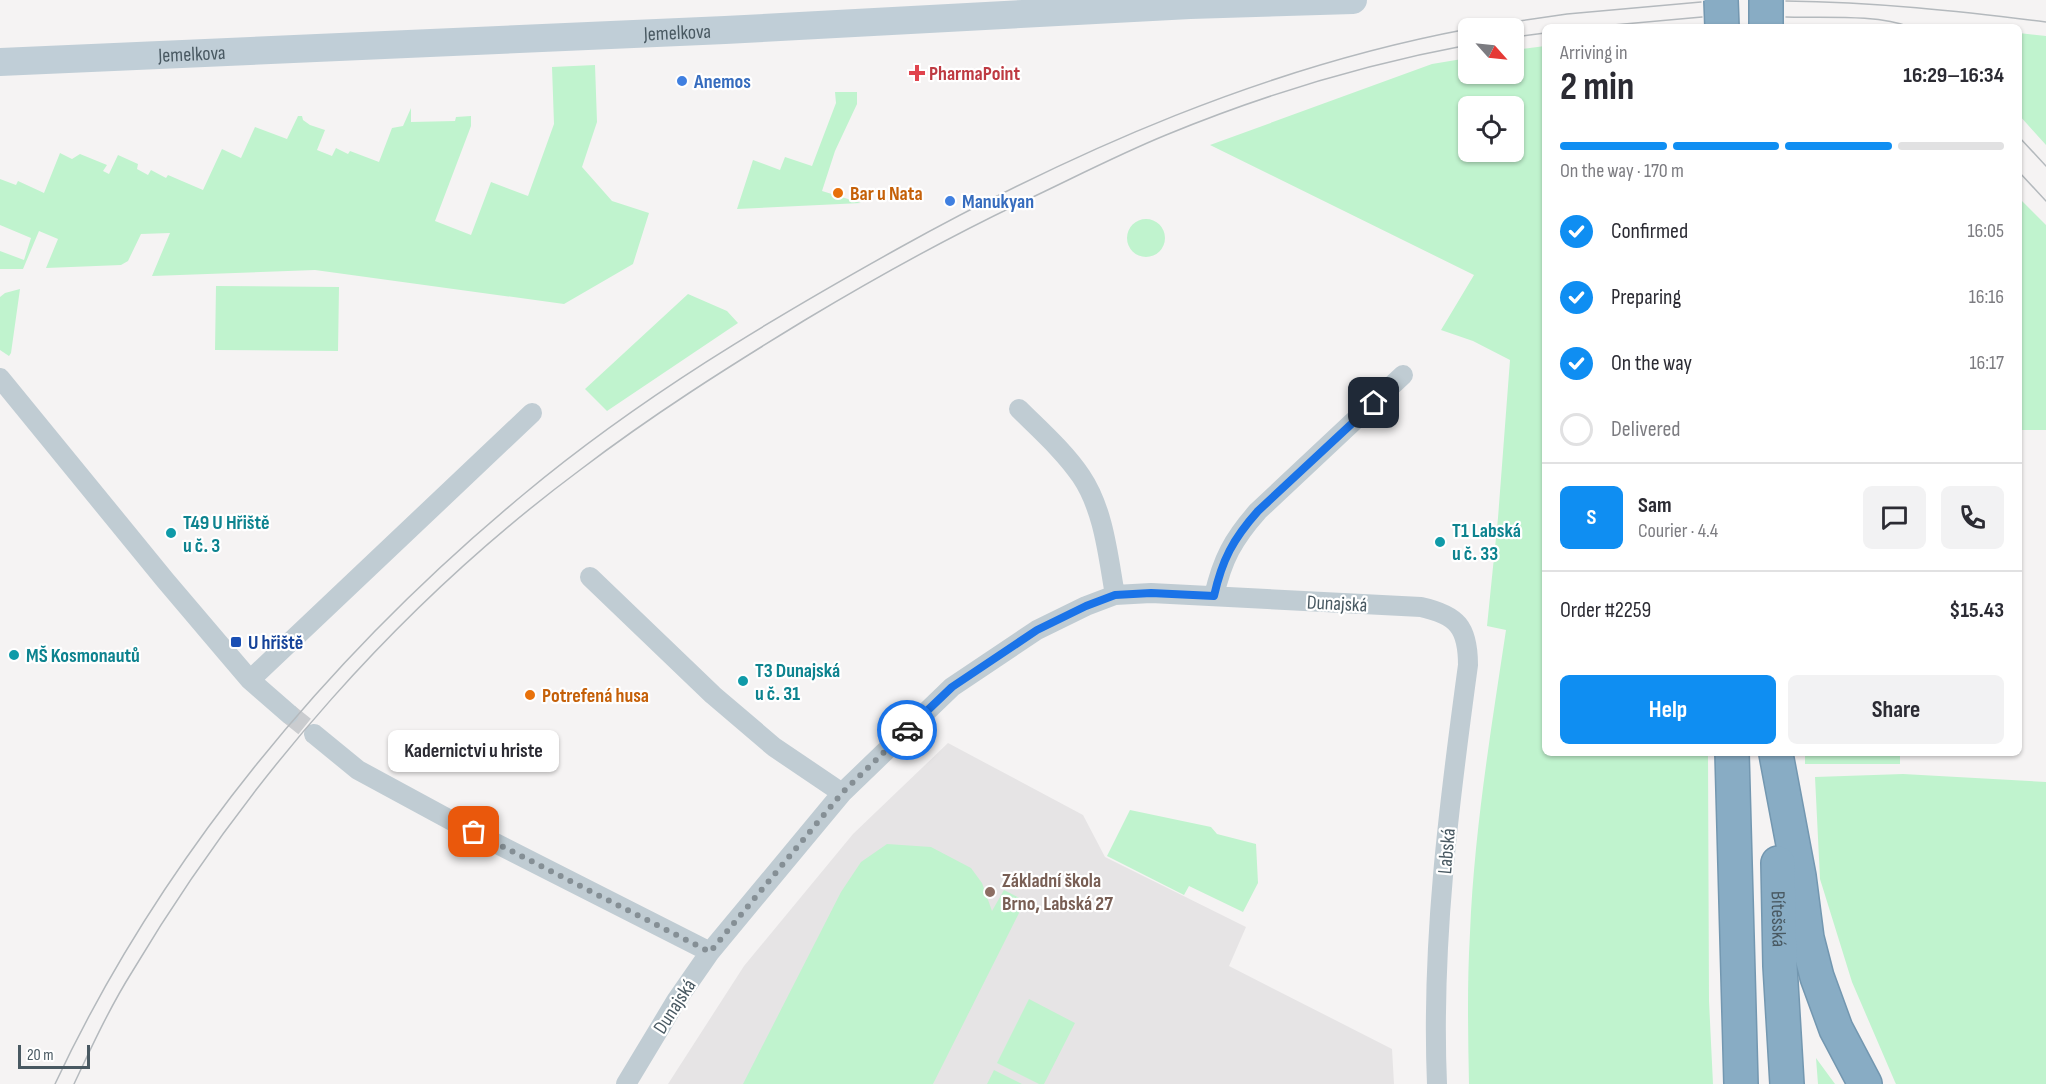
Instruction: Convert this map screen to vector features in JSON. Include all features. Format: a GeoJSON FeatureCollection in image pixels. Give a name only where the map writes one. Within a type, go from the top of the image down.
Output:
{"type":"FeatureCollection","features":[{"type":"Feature","properties":{"kind":"highway"},"geometry":{"type":"LineString","coordinates":[[1721,0],[1722,24]]}},
{"type":"Feature","properties":{"kind":"highway"},"geometry":{"type":"LineString","coordinates":[[1766,0],[1766,24]]}},
{"type":"Feature","properties":{"kind":"highway"},"geometry":{"type":"LineString","coordinates":[[1732,756],[1742,1084]]}},
{"type":"Feature","properties":{"kind":"highway","name":"Bítešská"},"geometry":{"type":"LineString","coordinates":[[1776,756],[1780,966],[1786,1084]]}},
{"type":"Feature","properties":{"kind":"highway"},"geometry":{"type":"LineString","coordinates":[[1777,756],[1800,876],[1807,938],[1817,976],[1836,1029],[1865,1084]]}},
{"type":"Feature","properties":{"kind":"street","name":"Jemelkova"},"geometry":{"type":"LineString","coordinates":[[0,62],[725,30],[1190,2],[1353,0]]}},
{"type":"Feature","properties":{"kind":"street"},"geometry":{"type":"LineString","coordinates":[[1214,596],[1225,557],[1243,527],[1403,375]]}},
{"type":"Feature","properties":{"kind":"street"},"geometry":{"type":"LineString","coordinates":[[0,378],[250,680],[289,714]]}},
{"type":"Feature","properties":{"kind":"street"},"geometry":{"type":"LineString","coordinates":[[1019,409],[1067,458],[1082,477],[1093,498],[1100,518],[1115,595]]}},
{"type":"Feature","properties":{"kind":"street"},"geometry":{"type":"LineString","coordinates":[[250,680],[532,414]]}},
{"type":"Feature","properties":{"kind":"street"},"geometry":{"type":"LineString","coordinates":[[590,577],[713,695],[774,747],[842,793]]}},
{"type":"Feature","properties":{"kind":"street","name":"Dunajská"},"geometry":{"type":"LineString","coordinates":[[626,1084],[676,1001],[710,952],[842,793],[952,687],[1037,630],[1086,606],[1115,595],[1151,593],[1421,607],[1437,610],[1458,622]]}},
{"type":"Feature","properties":{"kind":"street","name":"Labská"},"geometry":{"type":"LineString","coordinates":[[1437,1084],[1438,942],[1446,837],[1468,665],[1468,646],[1458,622]]}},
{"type":"Feature","properties":{"kind":"street"},"geometry":{"type":"LineString","coordinates":[[314,734],[358,770],[465,828],[710,952]]}},
{"type":"Feature","properties":{"kind":"shaded area","name":"Základní škola Brno, Labská 27"},"geometry":{"type":"Polygon","coordinates":[[[948,743],[1083,815],[1105,857],[1246,927],[1229,966],[1392,1049],[1394,1084],[668,1084],[744,966],[853,834],[948,743]]]}},
{"type":"Feature","properties":{"kind":"green space"},"geometry":{"type":"Polygon","coordinates":[[[2022,33],[2046,36],[2046,145],[2022,118],[2022,33]]]}},
{"type":"Feature","properties":{"kind":"green space"},"geometry":{"type":"Polygon","coordinates":[[[1542,46],[1542,756],[1708,756],[1709,1001],[1713,1084],[1469,1084],[1469,952],[1475,857],[1506,630],[1487,626],[1510,360],[1473,341],[1441,330],[1474,275],[1210,145],[1432,64],[1458,60],[1458,84],[1524,84],[1524,49],[1542,46]]]}},
{"type":"Feature","properties":{"kind":"green space"},"geometry":{"type":"Polygon","coordinates":[[[595,65],[597,122],[582,167],[612,201],[649,213],[633,264],[564,304],[315,270],[152,276],[170,233],[141,234],[128,261],[121,265],[46,268],[58,239],[39,231],[23,269],[0,269],[0,251],[24,260],[31,238],[0,225],[0,179],[16,185],[18,181],[44,193],[60,153],[72,159],[80,154],[107,165],[103,171],[109,174],[118,155],[138,164],[137,169],[148,175],[151,170],[166,178],[168,175],[203,190],[222,149],[241,158],[255,127],[287,139],[298,116],[302,116],[303,120],[310,125],[325,130],[317,150],[332,156],[336,148],[348,154],[350,151],[379,162],[392,128],[403,126],[411,108],[411,122],[455,121],[456,117],[471,116],[471,126],[435,221],[471,235],[491,182],[528,196],[554,124],[552,67],[595,65]]]}},
{"type":"Feature","properties":{"kind":"green space"},"geometry":{"type":"Polygon","coordinates":[[[835,92],[857,92],[857,104],[835,151],[822,191],[861,203],[737,209],[753,160],[780,170],[785,157],[812,166],[836,103],[835,92]]]}},
{"type":"Feature","properties":{"kind":"green space"},"geometry":{"type":"Polygon","coordinates":[[[2022,201],[2046,225],[2046,430],[2022,430],[2022,201]]]}},
{"type":"Feature","properties":{"kind":"green space"},"geometry":{"type":"Polygon","coordinates":[[[1146,219],[1153,220],[1159,225],[1164,231],[1164,245],[1159,251],[1153,256],[1146,257],[1139,256],[1133,251],[1128,245],[1127,238],[1128,231],[1133,225],[1139,220],[1146,219]]]}},
{"type":"Feature","properties":{"kind":"green space"},"geometry":{"type":"Polygon","coordinates":[[[216,286],[339,287],[338,351],[215,350],[216,286]]]}},
{"type":"Feature","properties":{"kind":"green space"},"geometry":{"type":"Polygon","coordinates":[[[20,289],[9,356],[0,350],[0,297],[5,293],[20,289]]]}},
{"type":"Feature","properties":{"kind":"green space"},"geometry":{"type":"Polygon","coordinates":[[[688,294],[727,311],[738,323],[607,411],[585,389],[688,294]]]}},
{"type":"Feature","properties":{"kind":"green space"},"geometry":{"type":"Polygon","coordinates":[[[1805,756],[1900,756],[1900,764],[1805,764],[1805,756]]]}},
{"type":"Feature","properties":{"kind":"green space"},"geometry":{"type":"Polygon","coordinates":[[[1903,774],[2046,782],[2046,1084],[1896,1084],[1895,1082],[1852,982],[1820,879],[1815,777],[1903,774]]]}},
{"type":"Feature","properties":{"kind":"green space"},"geometry":{"type":"Polygon","coordinates":[[[1130,810],[1211,827],[1217,834],[1256,844],[1258,883],[1243,912],[1189,886],[1184,895],[1107,856],[1130,810]]]}},
{"type":"Feature","properties":{"kind":"green space"},"geometry":{"type":"Polygon","coordinates":[[[887,844],[931,847],[971,868],[982,883],[992,911],[1004,890],[1025,901],[933,1084],[743,1084],[841,892],[861,862],[887,844]]]}},
{"type":"Feature","properties":{"kind":"green space"},"geometry":{"type":"Polygon","coordinates":[[[1029,999],[1075,1023],[1044,1084],[1039,1084],[997,1063],[1029,999]]]}},
{"type":"Feature","properties":{"kind":"green space"},"geometry":{"type":"Polygon","coordinates":[[[1816,1058],[1835,1084],[1818,1084],[1816,1058]]]}},
{"type":"Feature","properties":{"kind":"green space"},"geometry":{"type":"Polygon","coordinates":[[[994,1070],[1022,1084],[987,1084],[994,1070]]]}},
{"type":"Feature","properties":{"kind":"tunnel"},"geometry":{"type":"LineString","coordinates":[[289,714],[314,734]]}},
{"type":"Feature","properties":{"kind":"tram line"},"geometry":{"type":"LineString","coordinates":[[1786,1],[1916,8],[2046,22]]}},
{"type":"Feature","properties":{"kind":"tram line"},"geometry":{"type":"LineString","coordinates":[[1524,20],[1567,14],[1701,2]]}},
{"type":"Feature","properties":{"kind":"tram line"},"geometry":{"type":"LineString","coordinates":[[1624,24],[1702,17]]}},
{"type":"Feature","properties":{"kind":"tram line"},"geometry":{"type":"LineString","coordinates":[[1786,17],[1866,18],[1900,24]]}},
{"type":"Feature","properties":{"kind":"tram line"},"geometry":{"type":"LineString","coordinates":[[55,1084],[98,1000],[146,918],[200,839],[257,764],[319,691],[384,622],[453,556],[524,494],[613,425],[706,362],[801,304],[899,248],[1035,177],[1104,145],[1246,89],[1319,65],[1393,45],[1458,31]]}},
{"type":"Feature","properties":{"kind":"tram line"},"geometry":{"type":"LineString","coordinates":[[1524,36],[1542,33]]}},
{"type":"Feature","properties":{"kind":"tram line"},"geometry":{"type":"LineString","coordinates":[[74,1084],[116,999],[177,901],[225,831],[277,764],[389,637],[450,578],[514,522],[580,470],[719,374],[861,287],[976,225],[1117,157],[1203,120],[1277,94],[1391,61],[1458,47]]}},
{"type":"Feature","properties":{"kind":"tram line"},"geometry":{"type":"LineString","coordinates":[[2022,140],[2046,166]]}},
{"type":"Feature","properties":{"kind":"tram line"},"geometry":{"type":"LineString","coordinates":[[2022,175],[2046,201]]}},
{"type":"Feature","properties":{"kind":"way so far"},"geometry":{"type":"LineString","coordinates":[[474,832],[710,952],[842,793],[907,730]]}},
{"type":"Feature","properties":{"kind":"place","name":"PharmaPoint"},"geometry":{"type":"Point","coordinates":[917,73]}},
{"type":"Feature","properties":{"kind":"place","name":"Anemos"},"geometry":{"type":"Point","coordinates":[682,81]}},
{"type":"Feature","properties":{"kind":"place","name":"Bar u Nata"},"geometry":{"type":"Point","coordinates":[838,193]}},
{"type":"Feature","properties":{"kind":"place","name":"Manukyan"},"geometry":{"type":"Point","coordinates":[950,201]}},
{"type":"Feature","properties":{"kind":"place","name":"T49 U Hřiště u č. 3"},"geometry":{"type":"Point","coordinates":[171,533]}},
{"type":"Feature","properties":{"kind":"place","name":"T1 Labská u č. 33"},"geometry":{"type":"Point","coordinates":[1440,542]}},
{"type":"Feature","properties":{"kind":"place","name":"U hřiště"},"geometry":{"type":"Point","coordinates":[236,642]}},
{"type":"Feature","properties":{"kind":"place","name":"MŠ Kosmonautů"},"geometry":{"type":"Point","coordinates":[14,655]}},
{"type":"Feature","properties":{"kind":"place","name":"T3 Dunajská u č. 31"},"geometry":{"type":"Point","coordinates":[743,681]}},
{"type":"Feature","properties":{"kind":"place","name":"Potrefená husa"},"geometry":{"type":"Point","coordinates":[530,695]}},
{"type":"Feature","properties":{"kind":"place","name":"Kadernictvi u hriste"},"geometry":{"type":"Point","coordinates":[474,832]}},
{"type":"Feature","properties":{"kind":"place","name":"Základní škola Brno, Labská 27"},"geometry":{"type":"Point","coordinates":[990,892]}},
{"type":"Feature","properties":{"kind":"route"},"geometry":{"type":"LineString","coordinates":[[907,730],[952,687],[1037,630],[1086,606],[1115,595],[1151,593],[1214,596],[1225,557],[1243,527],[1374,403]]}}]}
